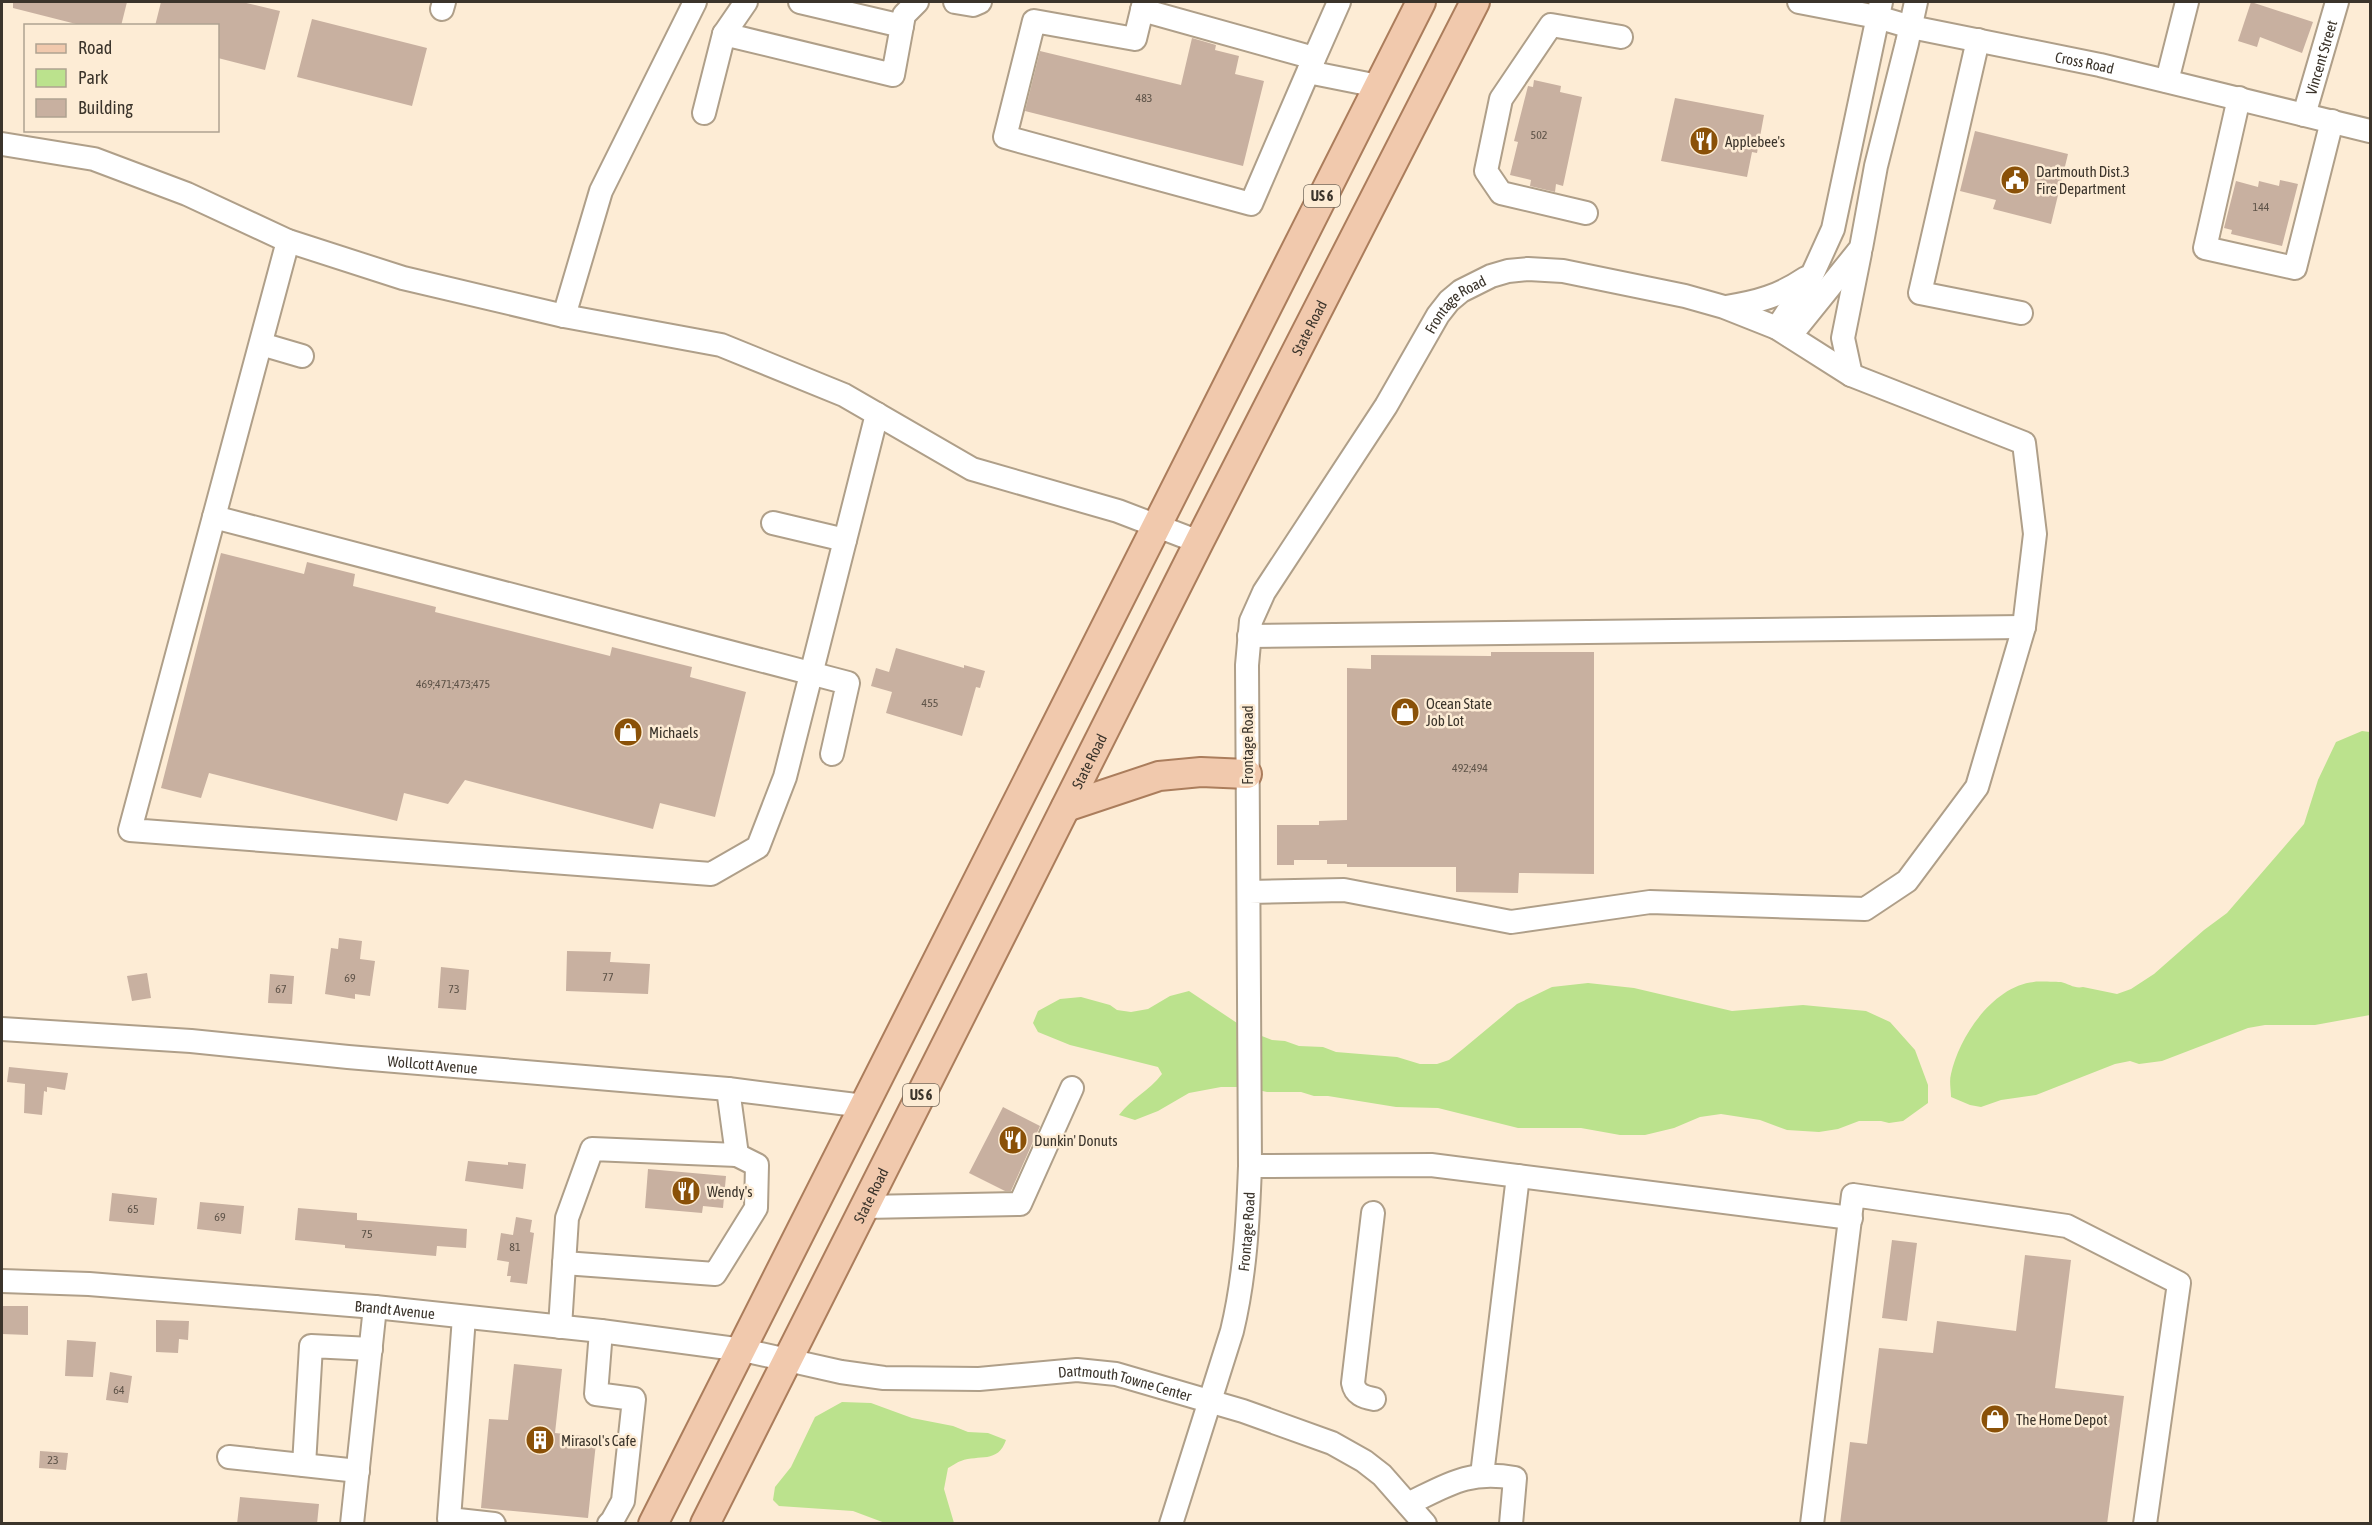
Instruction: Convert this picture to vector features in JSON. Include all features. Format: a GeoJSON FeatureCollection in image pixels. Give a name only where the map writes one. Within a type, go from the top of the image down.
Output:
{"type":"FeatureCollection","features":[{"type":"Feature","properties":{"kind":"main road","name":"US 6"},"geometry":{"type":"LineString","coordinates":[[653,1524],[1421,2]]}},
{"type":"Feature","properties":{"kind":"main road","name":"State Road"},"geometry":{"type":"LineString","coordinates":[[705,1524],[1199,542],[1475,2]]}},
{"type":"Feature","properties":{"kind":"main road"},"geometry":{"type":"LineString","coordinates":[[1066,807],[1159,776],[1201,772],[1247,774]]}},
{"type":"Feature","properties":{"kind":"street"},"geometry":{"type":"LineString","coordinates":[[564,316],[601,191],[695,2]]}},
{"type":"Feature","properties":{"kind":"street"},"geometry":{"type":"LineString","coordinates":[[704,113],[724,34],[746,2]]}},
{"type":"Feature","properties":{"kind":"street"},"geometry":{"type":"LineString","coordinates":[[800,2],[902,26]]}},
{"type":"Feature","properties":{"kind":"street"},"geometry":{"type":"LineString","coordinates":[[724,34],[893,75],[904,15],[917,2]]}},
{"type":"Feature","properties":{"kind":"street"},"geometry":{"type":"LineString","coordinates":[[955,2],[973,4],[980,2]]}},
{"type":"Feature","properties":{"kind":"street"},"geometry":{"type":"LineString","coordinates":[[1339,2],[1311,65],[1251,204],[1005,137],[1034,21],[1135,39],[1143,6],[1311,65],[1378,86]]}},
{"type":"Feature","properties":{"kind":"street","name":"Cross Road"},"geometry":{"type":"LineString","coordinates":[[1799,2],[1879,9],[1911,27],[2100,65],[2370,131]]}},
{"type":"Feature","properties":{"kind":"street"},"geometry":{"type":"LineString","coordinates":[[1851,375],[1843,338],[1876,166],[1916,2]]}},
{"type":"Feature","properties":{"kind":"street"},"geometry":{"type":"LineString","coordinates":[[2166,81],[2187,2]]}},
{"type":"Feature","properties":{"kind":"street","name":"Vincent Street"},"geometry":{"type":"LineString","coordinates":[[2304,115],[2337,2]]}},
{"type":"Feature","properties":{"kind":"street"},"geometry":{"type":"LineString","coordinates":[[1784,332],[1833,229],[1879,9]]}},
{"type":"Feature","properties":{"kind":"street"},"geometry":{"type":"LineString","coordinates":[[1587,213],[1501,193],[1486,171],[1501,99],[1551,25],[1621,37]]}},
{"type":"Feature","properties":{"kind":"street"},"geometry":{"type":"LineString","coordinates":[[1978,40],[1920,293],[2021,313]]}},
{"type":"Feature","properties":{"kind":"street"},"geometry":{"type":"LineString","coordinates":[[2239,99],[2205,248],[2295,268],[2332,122]]}},
{"type":"Feature","properties":{"kind":"street"},"geometry":{"type":"LineString","coordinates":[[2,144],[94,159],[187,194],[288,241],[403,278],[564,316],[721,345],[844,395],[972,470],[1156,524],[1199,542]]}},
{"type":"Feature","properties":{"kind":"street"},"geometry":{"type":"LineString","coordinates":[[288,241],[130,831],[711,874],[758,847],[785,777],[877,414]]}},
{"type":"Feature","properties":{"kind":"street"},"geometry":{"type":"LineString","coordinates":[[1784,332],[1861,248]]}},
{"type":"Feature","properties":{"kind":"street","name":"Frontage Road"},"geometry":{"type":"LineString","coordinates":[[1171,1524],[1237,1310],[1248,1216],[1250,1166],[1247,665],[1249,636],[1256,607],[1264,592],[1386,406],[1437,315],[1449,301],[1461,291],[1491,276],[1508,271],[1549,269],[1673,293],[1724,307],[1784,332],[1851,375],[2024,443],[2035,534],[2024,627]]}},
{"type":"Feature","properties":{"kind":"street"},"geometry":{"type":"LineString","coordinates":[[1724,307],[1758,302],[1786,292],[1813,273]]}},
{"type":"Feature","properties":{"kind":"street"},"geometry":{"type":"LineString","coordinates":[[261,344],[302,356]]}},
{"type":"Feature","properties":{"kind":"street"},"geometry":{"type":"LineString","coordinates":[[214,517],[848,683],[832,754]]}},
{"type":"Feature","properties":{"kind":"street"},"geometry":{"type":"LineString","coordinates":[[773,523],[845,540]]}},
{"type":"Feature","properties":{"kind":"street"},"geometry":{"type":"LineString","coordinates":[[1249,636],[2024,627],[1977,787],[1907,881],[1865,909],[1650,902],[1511,922],[1344,890],[1249,892]]}},
{"type":"Feature","properties":{"kind":"street","name":"Wollcott Avenue"},"geometry":{"type":"LineString","coordinates":[[2,1029],[191,1041],[348,1057],[728,1089],[864,1106]]}},
{"type":"Feature","properties":{"kind":"street"},"geometry":{"type":"LineString","coordinates":[[865,1207],[1020,1204],[1072,1088]]}},
{"type":"Feature","properties":{"kind":"street"},"geometry":{"type":"LineString","coordinates":[[728,1089],[736,1155]]}},
{"type":"Feature","properties":{"kind":"street"},"geometry":{"type":"LineString","coordinates":[[560,1327],[564,1263],[567,1218],[592,1149],[736,1155],[757,1165],[756,1208],[715,1274],[564,1263]]}},
{"type":"Feature","properties":{"kind":"street"},"geometry":{"type":"LineString","coordinates":[[1250,1166],[1431,1165],[1851,1218]]}},
{"type":"Feature","properties":{"kind":"street"},"geometry":{"type":"LineString","coordinates":[[1482,1475],[1518,1176]]}},
{"type":"Feature","properties":{"kind":"street"},"geometry":{"type":"LineString","coordinates":[[1812,1524],[1853,1195],[2067,1226],[2179,1283],[2145,1524]]}},
{"type":"Feature","properties":{"kind":"street"},"geometry":{"type":"LineString","coordinates":[[1373,1213],[1353,1383],[1360,1395],[1374,1399]]}},
{"type":"Feature","properties":{"kind":"street","name":"Brandt Avenue"},"geometry":{"type":"LineString","coordinates":[[2,1281],[89,1284],[375,1308],[601,1331],[742,1350],[788,1360]]}},
{"type":"Feature","properties":{"kind":"street"},"geometry":{"type":"LineString","coordinates":[[352,1524],[375,1308]]}},
{"type":"Feature","properties":{"kind":"street"},"geometry":{"type":"LineString","coordinates":[[464,1317],[450,1519],[494,1524]]}},
{"type":"Feature","properties":{"kind":"street"},"geometry":{"type":"LineString","coordinates":[[601,1331],[596,1394],[634,1399],[623,1501],[609,1524]]}},
{"type":"Feature","properties":{"kind":"street"},"geometry":{"type":"LineString","coordinates":[[304,1465],[312,1346],[370,1349]]}},
{"type":"Feature","properties":{"kind":"street","name":"Dartmouth Towne Center"},"geometry":{"type":"LineString","coordinates":[[788,1360],[860,1375],[912,1380],[1009,1377],[1057,1371],[1098,1371],[1134,1379],[1332,1443],[1364,1461],[1382,1475],[1425,1524]]}},
{"type":"Feature","properties":{"kind":"street"},"geometry":{"type":"LineString","coordinates":[[229,1457],[358,1472]]}},
{"type":"Feature","properties":{"kind":"street"},"geometry":{"type":"LineString","coordinates":[[1408,1504],[1456,1481],[1482,1475],[1515,1478],[1511,1524]]}},
{"type":"Feature","properties":{"kind":"green space"},"geometry":{"type":"Polygon","coordinates":[[[2362,731],[2370,732],[2370,1015],[2315,1025],[2265,1025],[2248,1028],[2162,1061],[2139,1064],[2130,1061],[2115,1064],[2036,1095],[2001,1100],[1981,1107],[1951,1097],[1950,1077],[1962,1045],[1980,1016],[2005,993],[2035,982],[2061,982],[2075,987],[2117,994],[2131,989],[2154,974],[2227,913],[2304,824],[2318,780],[2336,742],[2362,731]]]}},
{"type":"Feature","properties":{"kind":"green space"},"geometry":{"type":"Polygon","coordinates":[[[1588,983],[1634,988],[1732,1011],[1803,1005],[1866,1011],[1890,1022],[1915,1050],[1928,1085],[1928,1103],[1903,1121],[1889,1123],[1859,1121],[1838,1129],[1819,1132],[1787,1130],[1760,1120],[1721,1114],[1700,1117],[1674,1128],[1645,1135],[1620,1135],[1581,1128],[1518,1128],[1438,1108],[1396,1107],[1328,1096],[1314,1096],[1301,1092],[1267,1092],[1244,1087],[1221,1087],[1189,1093],[1158,1111],[1135,1120],[1119,1115],[1162,1074],[1158,1067],[1070,1045],[1038,1032],[1033,1023],[1038,1011],[1060,999],[1081,997],[1110,1005],[1117,1010],[1131,1012],[1148,1009],[1170,996],[1189,991],[1249,1031],[1272,1040],[1285,1041],[1299,1046],[1323,1047],[1336,1052],[1397,1057],[1420,1064],[1437,1064],[1449,1060],[1517,1004],[1552,987],[1588,983]]]}},
{"type":"Feature","properties":{"kind":"green space"},"geometry":{"type":"Polygon","coordinates":[[[842,1402],[871,1403],[912,1418],[953,1426],[968,1432],[988,1433],[1006,1440],[1003,1448],[993,1455],[968,1459],[948,1468],[944,1489],[954,1523],[885,1523],[853,1511],[779,1506],[773,1500],[775,1487],[791,1467],[815,1417],[842,1402]]]}},
{"type":"Feature","properties":{"kind":"building"},"geometry":{"type":"Polygon","coordinates":[[[13,2],[127,2],[122,24],[76,24],[13,8],[13,2]]]}},
{"type":"Feature","properties":{"kind":"building"},"geometry":{"type":"Polygon","coordinates":[[[161,2],[242,2],[280,11],[265,70],[219,58],[219,24],[156,24],[161,2]]]}},
{"type":"Feature","properties":{"kind":"building"},"geometry":{"type":"Polygon","coordinates":[[[2251,2],[2313,22],[2302,53],[2260,37],[2257,47],[2238,41],[2251,2]]]}},
{"type":"Feature","properties":{"kind":"building"},"geometry":{"type":"Polygon","coordinates":[[[312,19],[427,48],[412,106],[297,77],[312,19]]]}},
{"type":"Feature","properties":{"kind":"building"},"geometry":{"type":"Polygon","coordinates":[[[1192,38],[1216,45],[1215,50],[1239,56],[1235,74],[1264,81],[1243,166],[1025,111],[1040,51],[1181,85],[1192,38]]]}},
{"type":"Feature","properties":{"kind":"building"},"geometry":{"type":"Polygon","coordinates":[[[1534,80],[1561,86],[1560,92],[1582,97],[1563,186],[1556,184],[1555,192],[1530,186],[1531,180],[1510,175],[1518,142],[1514,141],[1528,86],[1533,87],[1534,80]]]}},
{"type":"Feature","properties":{"kind":"building","name":"Applebee's"},"geometry":{"type":"Polygon","coordinates":[[[1675,98],[1764,115],[1757,153],[1752,152],[1747,177],[1661,161],[1675,98]]]}},
{"type":"Feature","properties":{"kind":"building"},"geometry":{"type":"Polygon","coordinates":[[[1975,131],[2068,154],[2051,224],[1993,209],[1996,200],[1960,191],[1975,131]]]}},
{"type":"Feature","properties":{"kind":"building"},"geometry":{"type":"Polygon","coordinates":[[[2280,180],[2298,184],[2282,246],[2231,234],[2232,230],[2224,228],[2236,181],[2258,187],[2259,181],[2279,186],[2280,180]]]}},
{"type":"Feature","properties":{"kind":"building"},"geometry":{"type":"Polygon","coordinates":[[[221,553],[304,574],[307,562],[355,574],[353,586],[436,607],[435,612],[610,656],[612,647],[692,667],[690,677],[746,692],[715,817],[660,803],[653,829],[465,780],[448,804],[404,793],[397,821],[209,773],[201,798],[161,788],[221,553]]]}},
{"type":"Feature","properties":{"kind":"building"},"geometry":{"type":"Polygon","coordinates":[[[896,648],[964,668],[964,665],[985,671],[980,688],[976,687],[962,736],[886,713],[892,692],[871,686],[876,668],[889,672],[896,648]]]}},
{"type":"Feature","properties":{"kind":"building"},"geometry":{"type":"Polygon","coordinates":[[[1491,652],[1594,652],[1594,874],[1519,873],[1518,893],[1456,892],[1456,867],[1347,867],[1347,864],[1327,864],[1327,860],[1294,860],[1294,865],[1277,865],[1277,825],[1319,825],[1319,821],[1347,820],[1347,668],[1371,669],[1371,655],[1491,656],[1491,652]]]}},
{"type":"Feature","properties":{"kind":"building"},"geometry":{"type":"Polygon","coordinates":[[[339,938],[362,941],[360,959],[375,961],[370,996],[355,994],[355,999],[325,994],[331,948],[338,949],[339,938]]]}},
{"type":"Feature","properties":{"kind":"building"},"geometry":{"type":"Polygon","coordinates":[[[567,951],[611,952],[610,962],[650,964],[648,994],[566,991],[567,951]]]}},
{"type":"Feature","properties":{"kind":"building"},"geometry":{"type":"Polygon","coordinates":[[[441,967],[469,970],[466,1010],[438,1008],[441,967]]]}},
{"type":"Feature","properties":{"kind":"building"},"geometry":{"type":"Polygon","coordinates":[[[147,973],[151,998],[132,1001],[127,976],[147,973]]]}},
{"type":"Feature","properties":{"kind":"building"},"geometry":{"type":"Polygon","coordinates":[[[270,974],[294,976],[292,1004],[268,1003],[270,974]]]}},
{"type":"Feature","properties":{"kind":"building"},"geometry":{"type":"Polygon","coordinates":[[[9,1067],[68,1073],[65,1090],[47,1087],[47,1092],[44,1091],[42,1115],[24,1113],[25,1084],[7,1082],[9,1067]]]}},
{"type":"Feature","properties":{"kind":"building"},"geometry":{"type":"Polygon","coordinates":[[[1003,1107],[1040,1126],[1011,1191],[1005,1191],[969,1173],[1003,1107]]]}},
{"type":"Feature","properties":{"kind":"building"},"geometry":{"type":"Polygon","coordinates":[[[468,1161],[508,1165],[508,1162],[526,1164],[523,1189],[465,1181],[468,1161]]]}},
{"type":"Feature","properties":{"kind":"building","name":"Wendy's"},"geometry":{"type":"Polygon","coordinates":[[[648,1169],[726,1176],[723,1208],[703,1206],[702,1213],[645,1208],[648,1169]]]}},
{"type":"Feature","properties":{"kind":"building"},"geometry":{"type":"Polygon","coordinates":[[[112,1193],[157,1198],[154,1225],[109,1221],[112,1193]]]}},
{"type":"Feature","properties":{"kind":"building"},"geometry":{"type":"Polygon","coordinates":[[[200,1202],[244,1206],[241,1234],[197,1229],[200,1202]]]}},
{"type":"Feature","properties":{"kind":"building"},"geometry":{"type":"Polygon","coordinates":[[[298,1208],[357,1213],[357,1220],[467,1229],[466,1248],[437,1246],[436,1256],[345,1248],[345,1245],[295,1240],[298,1208]]]}},
{"type":"Feature","properties":{"kind":"building"},"geometry":{"type":"Polygon","coordinates":[[[516,1217],[532,1220],[530,1232],[534,1233],[527,1284],[510,1282],[511,1276],[507,1276],[509,1262],[497,1260],[501,1233],[513,1235],[516,1217]]]}},
{"type":"Feature","properties":{"kind":"building"},"geometry":{"type":"Polygon","coordinates":[[[1892,1240],[1917,1243],[1907,1321],[1882,1318],[1892,1240]]]}},
{"type":"Feature","properties":{"kind":"building","name":"The Home Depot"},"geometry":{"type":"Polygon","coordinates":[[[2025,1255],[2071,1260],[2055,1388],[2124,1396],[2107,1524],[1840,1524],[1850,1442],[1867,1444],[1879,1348],[1933,1353],[1937,1321],[2016,1331],[2025,1255]]]}},
{"type":"Feature","properties":{"kind":"building"},"geometry":{"type":"Polygon","coordinates":[[[2,1306],[28,1306],[28,1335],[2,1334],[2,1306]]]}},
{"type":"Feature","properties":{"kind":"building"},"geometry":{"type":"Polygon","coordinates":[[[156,1320],[189,1321],[188,1340],[179,1339],[178,1353],[156,1352],[156,1320]]]}},
{"type":"Feature","properties":{"kind":"building"},"geometry":{"type":"Polygon","coordinates":[[[67,1340],[96,1342],[93,1377],[65,1376],[67,1340]]]}},
{"type":"Feature","properties":{"kind":"building","name":"Mirasol's Cafe"},"geometry":{"type":"Polygon","coordinates":[[[514,1364],[562,1369],[555,1433],[593,1437],[592,1443],[596,1443],[588,1518],[481,1508],[489,1419],[508,1420],[514,1364]]]}},
{"type":"Feature","properties":{"kind":"building"},"geometry":{"type":"Polygon","coordinates":[[[110,1372],[132,1376],[128,1403],[106,1400],[110,1372]]]}},
{"type":"Feature","properties":{"kind":"building"},"geometry":{"type":"Polygon","coordinates":[[[40,1451],[68,1453],[66,1470],[39,1468],[40,1451]]]}},
{"type":"Feature","properties":{"kind":"building"},"geometry":{"type":"Polygon","coordinates":[[[240,1497],[319,1504],[317,1524],[237,1524],[240,1497]]]}},
{"type":"Feature","properties":{"kind":"place","name":"Applebee's"},"geometry":{"type":"Point","coordinates":[1704,141]}},
{"type":"Feature","properties":{"kind":"place","name":"Dartmouth Dist.3 Fire Department"},"geometry":{"type":"Point","coordinates":[2015,180]}},
{"type":"Feature","properties":{"kind":"place","name":"Ocean State Job Lot"},"geometry":{"type":"Point","coordinates":[1405,712]}},
{"type":"Feature","properties":{"kind":"place","name":"Michaels"},"geometry":{"type":"Point","coordinates":[628,732]}},
{"type":"Feature","properties":{"kind":"place","name":"Dunkin' Donuts"},"geometry":{"type":"Point","coordinates":[1013,1140]}},
{"type":"Feature","properties":{"kind":"place","name":"Wendy's"},"geometry":{"type":"Point","coordinates":[686,1191]}},
{"type":"Feature","properties":{"kind":"place","name":"The Home Depot"},"geometry":{"type":"Point","coordinates":[1995,1419]}},
{"type":"Feature","properties":{"kind":"place","name":"Mirasol's Cafe"},"geometry":{"type":"Point","coordinates":[540,1440]}}]}
